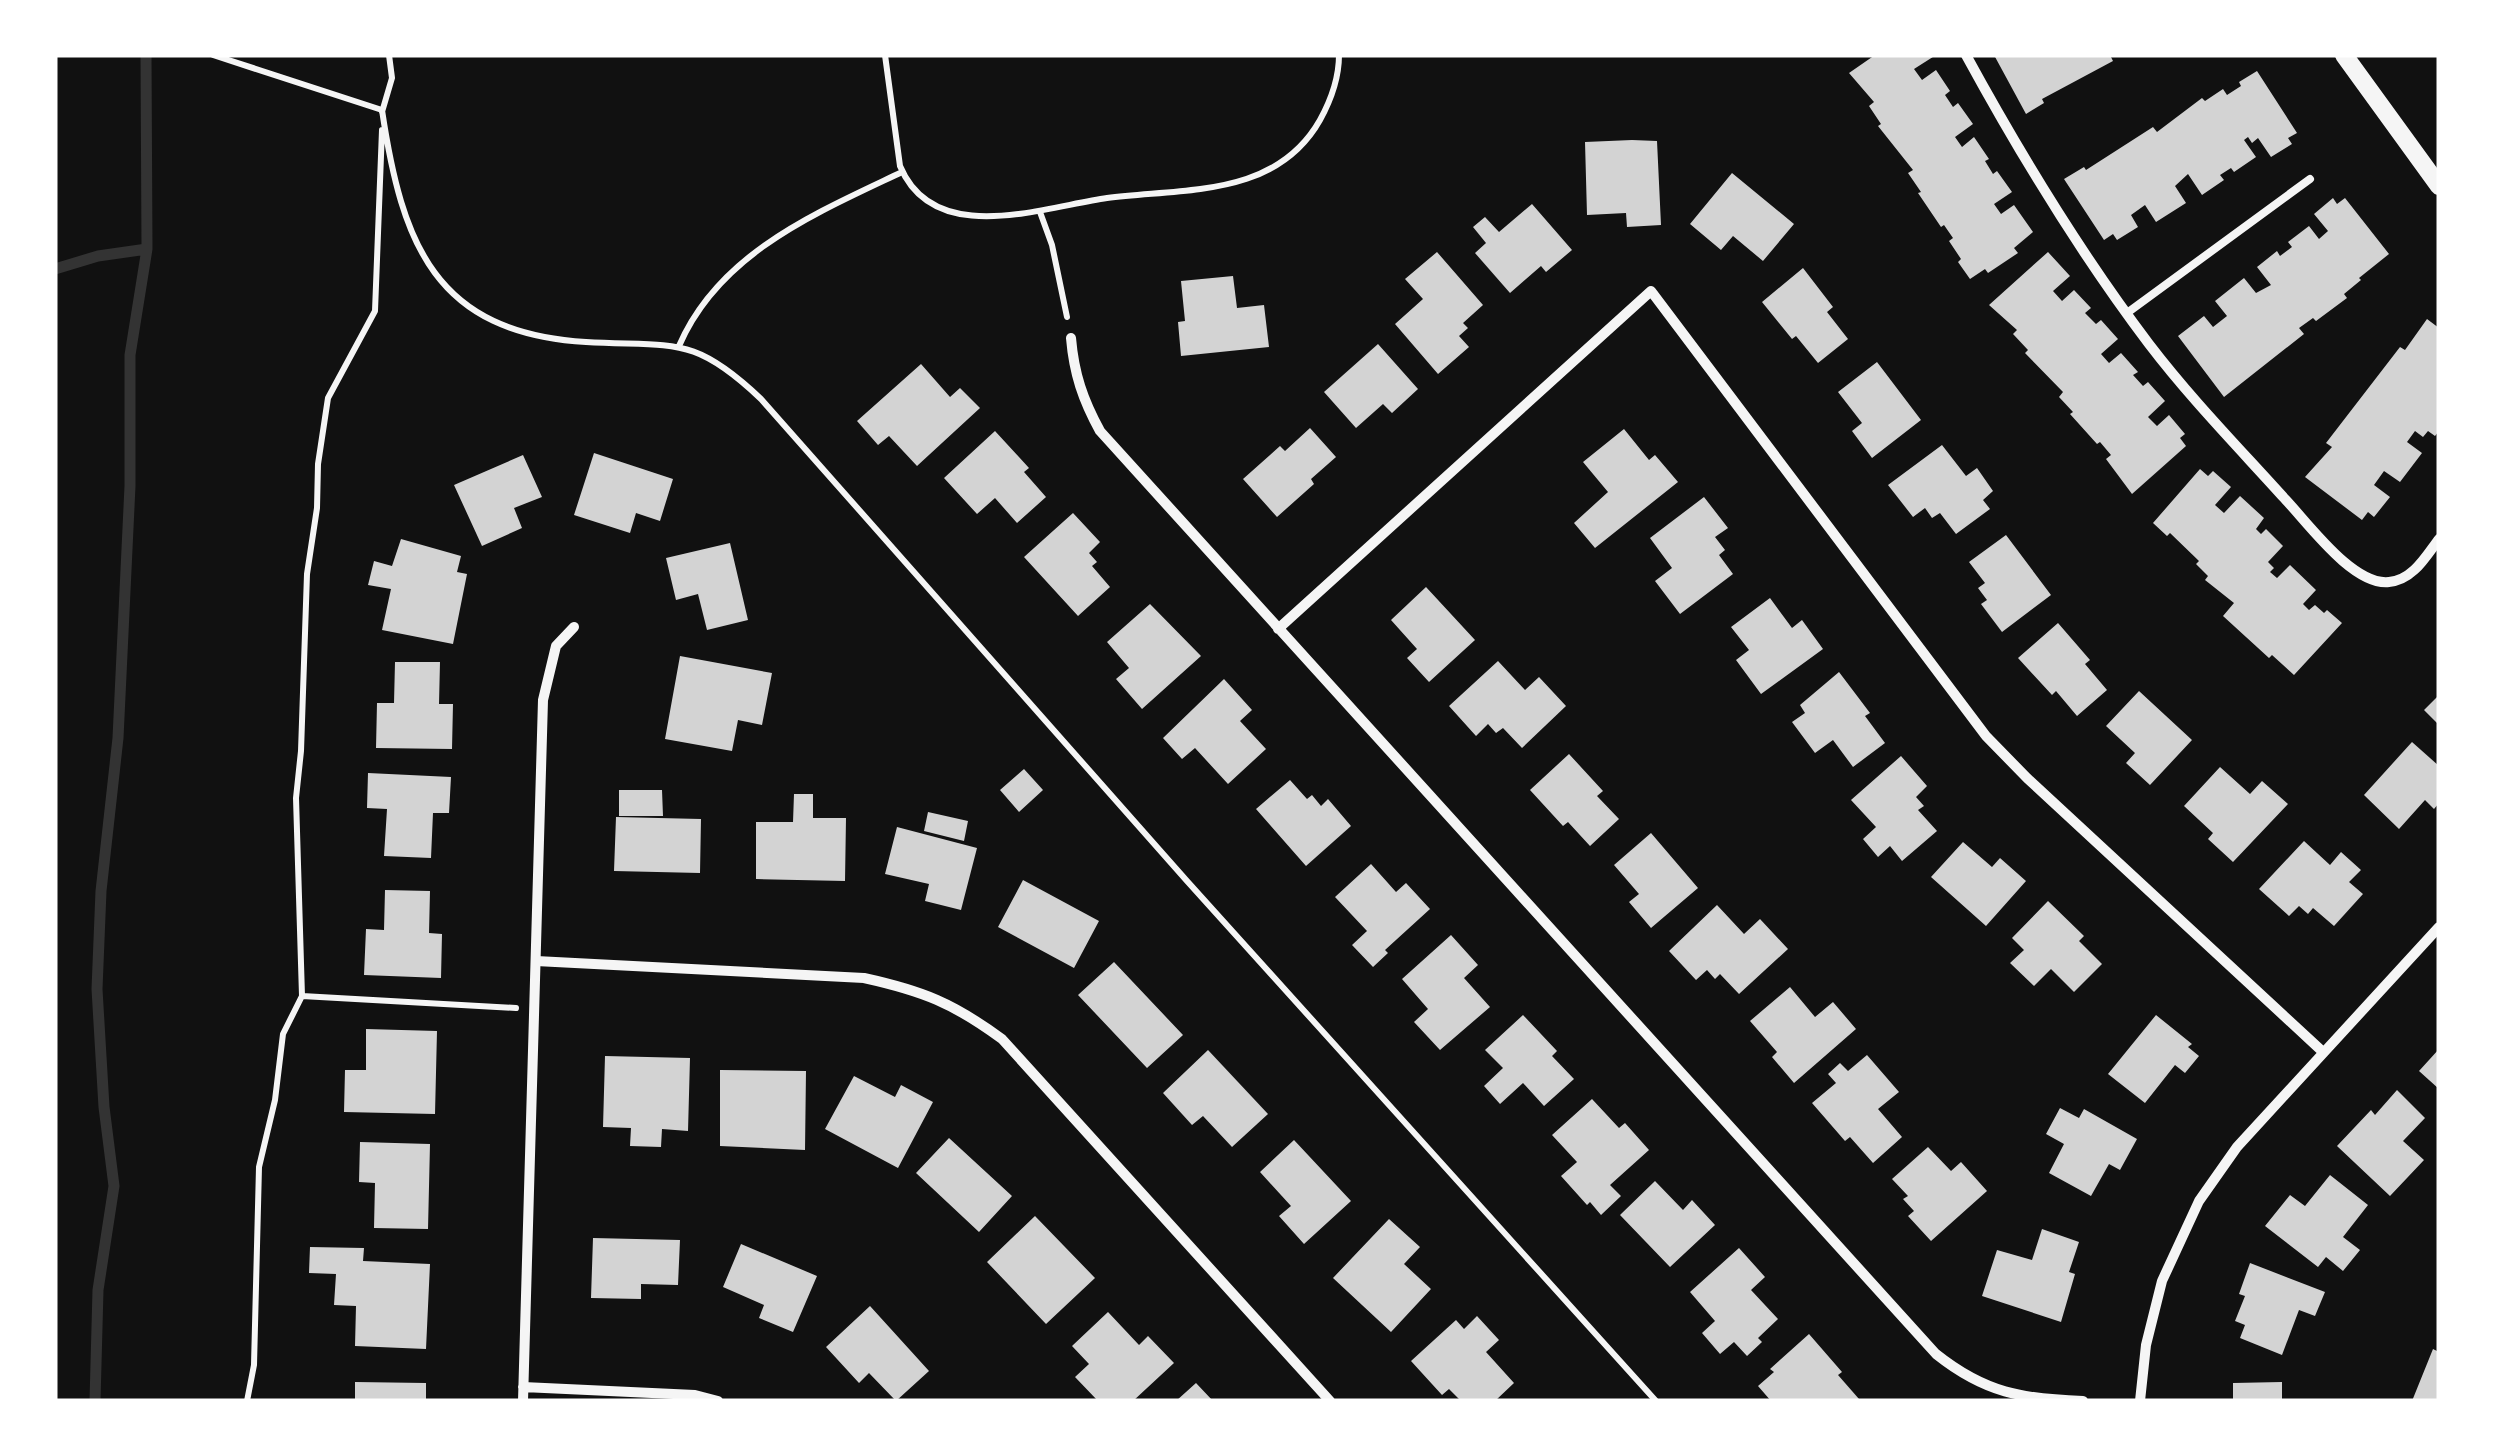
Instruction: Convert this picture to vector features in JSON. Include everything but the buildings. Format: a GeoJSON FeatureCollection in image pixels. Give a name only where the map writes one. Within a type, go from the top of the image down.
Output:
{"type":"FeatureCollection","features":[{"type":"Feature","properties":{"kind":"street"},"geometry":{"type":"LineString","coordinates":[[1966,55],[2010,134],[2126,313],[2210,417],[2337,556],[2370,580],[2389,582],[2407,576],[2439,538]]}},
{"type":"Feature","properties":{"kind":"street"},"geometry":{"type":"LineString","coordinates":[[2344,55],[2439,186]]}},
{"type":"Feature","properties":{"kind":"street"},"geometry":{"type":"LineString","coordinates":[[1278,628],[1651,291],[1986,736],[2041,792],[2323,1052]]}},
{"type":"Feature","properties":{"kind":"street"},"geometry":{"type":"LineString","coordinates":[[1071,338],[1074,372],[1100,432],[1936,1354],[1962,1375],[2001,1393],[2083,1401]]}},
{"type":"Feature","properties":{"kind":"street"},"geometry":{"type":"LineString","coordinates":[[523,1401],[542,700],[556,646],[574,627]]}},
{"type":"Feature","properties":{"kind":"street"},"geometry":{"type":"LineString","coordinates":[[2140,1401],[2146,1346],[2162,1281],[2199,1201],[2237,1146],[2439,927]]}},
{"type":"Feature","properties":{"kind":"street"},"geometry":{"type":"LineString","coordinates":[[536,961],[864,978],[914,988],[960,1009],[1002,1039],[1330,1401]]}},
{"type":"Feature","properties":{"kind":"street"},"geometry":{"type":"LineString","coordinates":[[523,1387],[695,1394],[718,1401]]}},
{"type":"Feature","properties":{"kind":"lane"},"geometry":{"type":"LineString","coordinates":[[2126,313],[2310,179]]}},
{"type":"Feature","properties":{"kind":"path"},"geometry":{"type":"LineString","coordinates":[[214,55],[382,110]]}},
{"type":"Feature","properties":{"kind":"path"},"geometry":{"type":"LineString","coordinates":[[248,1401],[254,1365],[260,1167],[276,1100],[283,1034],[302,996],[296,798],[308,574],[328,398],[375,311],[382,110],[392,78],[389,55]]}},
{"type":"Feature","properties":{"kind":"path"},"geometry":{"type":"LineString","coordinates":[[885,55],[906,180],[944,210],[975,216],[1040,212],[1107,198],[1210,188],[1277,168],[1301,146],[1322,116],[1334,89],[1338,55]]}},
{"type":"Feature","properties":{"kind":"path"},"geometry":{"type":"LineString","coordinates":[[382,110],[406,217],[424,260],[443,285],[469,309],[536,337],[679,346],[706,355],[730,370],[761,400],[1187,881],[1656,1401]]}},
{"type":"Feature","properties":{"kind":"path"},"geometry":{"type":"LineString","coordinates":[[679,346],[692,317],[716,285],[743,259],[782,234],[902,172]]}},
{"type":"Feature","properties":{"kind":"path"},"geometry":{"type":"LineString","coordinates":[[1040,212],[1061,279],[1071,338]]}},
{"type":"Feature","properties":{"kind":"path"},"geometry":{"type":"LineString","coordinates":[[302,996],[534,1009]]}},
{"type":"Feature","properties":{"kind":"waterway"},"geometry":{"type":"LineString","coordinates":[[95,1401],[98,1290],[114,1186],[104,1107],[97,989],[101,891],[118,738],[130,486],[130,355],[147,249],[146,55]]}},
{"type":"Feature","properties":{"kind":"waterway"},"geometry":{"type":"LineString","coordinates":[[55,269],[98,256],[147,249]]}}]}
